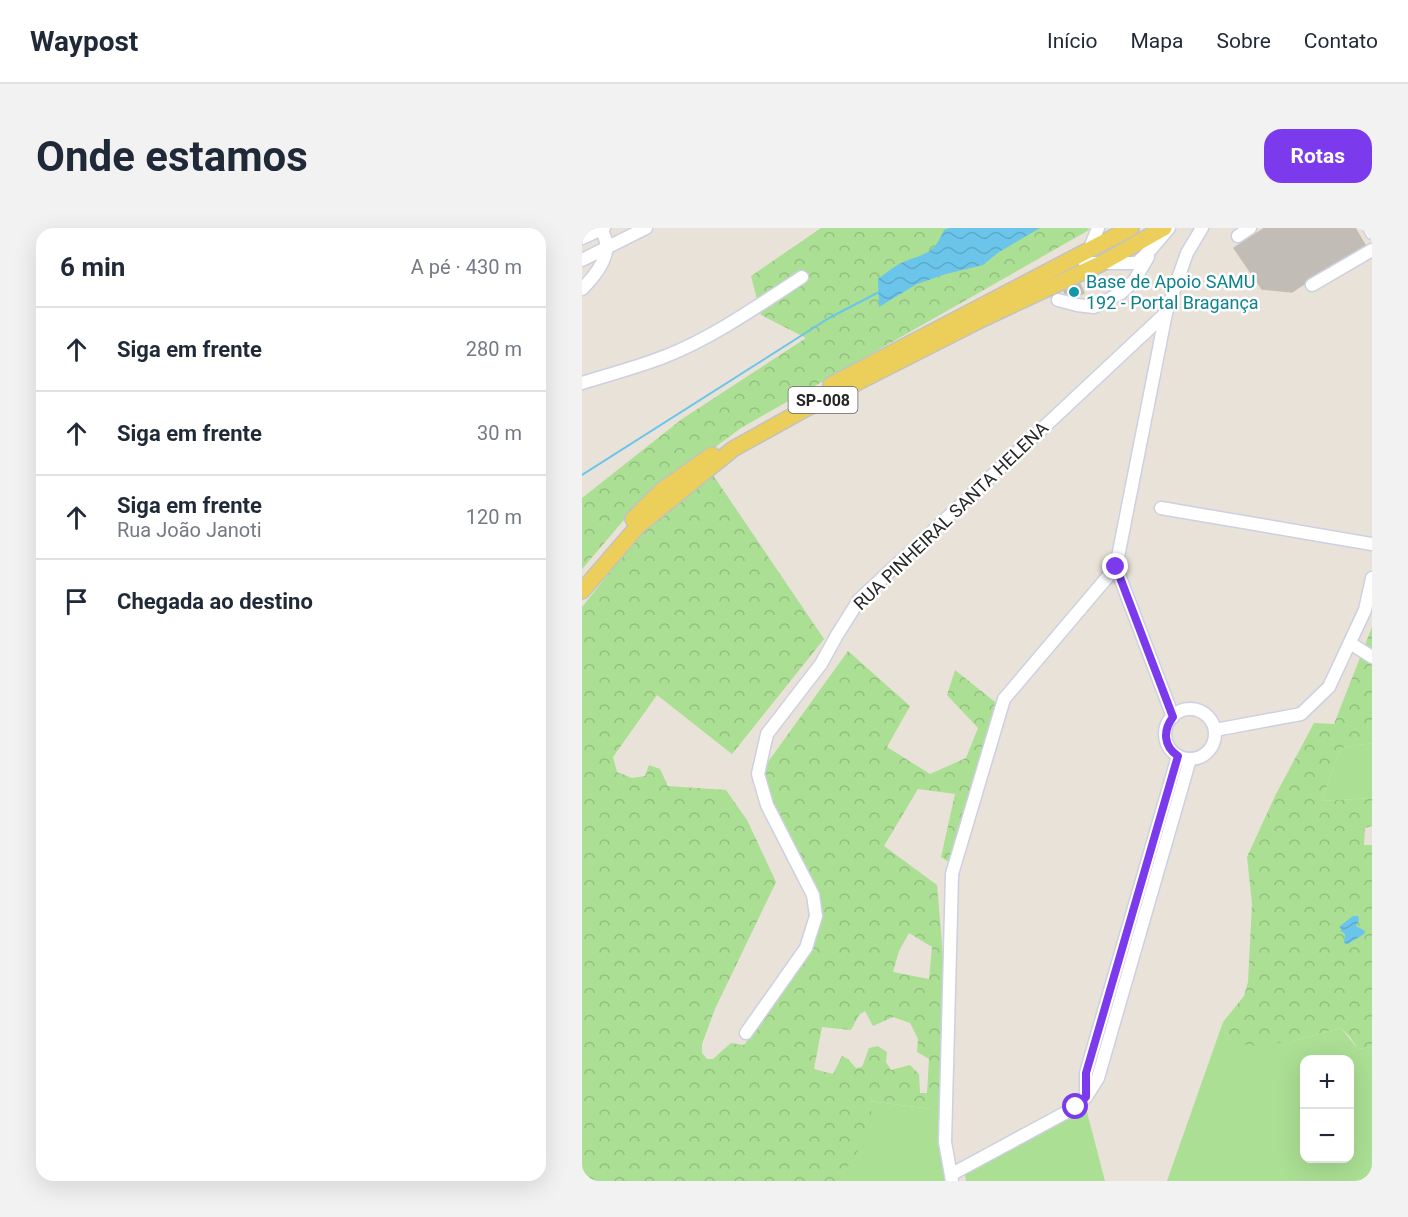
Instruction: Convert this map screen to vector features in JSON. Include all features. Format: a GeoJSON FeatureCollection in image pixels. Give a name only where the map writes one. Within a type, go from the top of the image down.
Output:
{"type":"FeatureCollection","features":[{"type":"Feature","properties":{"kind":"main road","name":"SP-008"},"geometry":{"type":"LineString","coordinates":[[582,574],[623,528],[662,492],[732,441],[839,380],[1131,228]]}},
{"type":"Feature","properties":{"kind":"main road","name":"SP-008"},"geometry":{"type":"LineString","coordinates":[[582,591],[638,526],[734,448],[805,409],[949,336],[1102,263],[1166,228]]}},
{"type":"Feature","properties":{"kind":"street"},"geometry":{"type":"LineString","coordinates":[[582,238],[601,228],[606,238],[607,249],[601,266],[582,289]]}},
{"type":"Feature","properties":{"kind":"street"},"geometry":{"type":"LineString","coordinates":[[582,260],[646,228]]}},
{"type":"Feature","properties":{"kind":"street"},"geometry":{"type":"LineString","coordinates":[[1098,228],[1083,263],[1139,266]]}},
{"type":"Feature","properties":{"kind":"street"},"geometry":{"type":"LineString","coordinates":[[1058,300],[1094,307],[1121,293],[1134,281],[1139,266],[1166,228]]}},
{"type":"Feature","properties":{"kind":"street"},"geometry":{"type":"LineString","coordinates":[[1184,757],[1098,1078],[1086,1097],[1076,1107],[952,1177],[945,1142],[952,874],[1004,699],[1116,567],[1166,313],[1187,253],[1202,228]]}},
{"type":"Feature","properties":{"kind":"street"},"geometry":{"type":"LineString","coordinates":[[1238,236],[1250,228]]}},
{"type":"Feature","properties":{"kind":"street"},"geometry":{"type":"LineString","coordinates":[[1369,228],[1372,233]]}},
{"type":"Feature","properties":{"kind":"street"},"geometry":{"type":"LineString","coordinates":[[1312,285],[1372,250]]}},
{"type":"Feature","properties":{"kind":"street"},"geometry":{"type":"LineString","coordinates":[[582,383],[666,356],[692,344],[748,312],[802,277]]}},
{"type":"Feature","properties":{"kind":"street","name":"RUA PINHEIRAL SANTA HELENA"},"geometry":{"type":"LineString","coordinates":[[746,1033],[806,948],[816,916],[813,895],[767,805],[758,774],[767,734],[821,664],[859,600],[1166,313]]}},
{"type":"Feature","properties":{"kind":"street"},"geometry":{"type":"LineString","coordinates":[[1161,508],[1372,544]]}},
{"type":"Feature","properties":{"kind":"street"},"geometry":{"type":"LineString","coordinates":[[1116,567],[1173,717]]}},
{"type":"Feature","properties":{"kind":"street"},"geometry":{"type":"LineString","coordinates":[[1215,730],[1301,714],[1329,687],[1365,610],[1372,578]]}},
{"type":"Feature","properties":{"kind":"street"},"geometry":{"type":"LineString","coordinates":[[1350,644],[1372,657]]}},
{"type":"Feature","properties":{"kind":"street"},"geometry":{"type":"LineString","coordinates":[[1186,710],[1201,712],[1212,723],[1215,730],[1214,739],[1206,753],[1198,758],[1184,757],[1169,747],[1166,739],[1166,730],[1173,717],[1186,710]]}},
{"type":"Feature","properties":{"kind":"green space"},"geometry":{"type":"Polygon","coordinates":[[[821,228],[1088,228],[1089,230],[741,428],[656,491],[623,521],[582,569],[582,498],[682,419],[806,338],[761,315],[751,276],[821,228]]]}},
{"type":"Feature","properties":{"kind":"green space"},"geometry":{"type":"Polygon","coordinates":[[[713,475],[824,639],[732,754],[657,695],[613,757],[617,772],[632,778],[645,776],[649,765],[660,769],[668,786],[726,790],[747,820],[776,882],[715,1009],[702,1044],[702,1053],[707,1059],[713,1059],[731,1043],[744,1045],[806,959],[819,907],[768,804],[760,773],[848,651],[910,706],[887,747],[930,774],[966,758],[978,728],[947,695],[955,670],[1000,706],[952,864],[941,857],[955,794],[918,789],[884,846],[937,885],[945,979],[939,1110],[869,1101],[874,1125],[839,1181],[582,1181],[582,607],[643,530],[713,475]],[[909,933],[899,951],[893,972],[929,979],[932,947],[909,933]],[[865,1011],[859,1015],[851,1030],[822,1027],[814,1069],[833,1074],[842,1056],[856,1068],[862,1067],[869,1048],[878,1046],[887,1052],[886,1062],[891,1070],[910,1065],[919,1074],[920,1093],[927,1093],[929,1059],[917,1052],[918,1039],[910,1023],[893,1017],[873,1026],[865,1011]]]}},
{"type":"Feature","properties":{"kind":"green space"},"geometry":{"type":"Polygon","coordinates":[[[1372,627],[1372,743],[1341,748],[1321,801],[1372,798],[1372,826],[1365,828],[1364,845],[1372,845],[1372,1047],[1358,1049],[1341,1028],[1293,1041],[1251,1046],[1229,1040],[1223,1022],[1244,996],[1248,982],[1252,904],[1247,857],[1275,796],[1314,723],[1334,724],[1372,627]]]}},
{"type":"Feature","properties":{"kind":"green space"},"geometry":{"type":"Polygon","coordinates":[[[1372,743],[1372,798],[1321,801],[1341,748],[1372,743]]]}},
{"type":"Feature","properties":{"kind":"green space"},"geometry":{"type":"Polygon","coordinates":[[[1223,1022],[1229,1040],[1293,1041],[1341,1028],[1358,1049],[1372,1047],[1372,1181],[1167,1181],[1223,1022]]]}},
{"type":"Feature","properties":{"kind":"green space"},"geometry":{"type":"Polygon","coordinates":[[[869,1101],[939,1110],[942,1151],[948,1181],[839,1181],[869,1101]]]}},
{"type":"Feature","properties":{"kind":"green space"},"geometry":{"type":"Polygon","coordinates":[[[1082,1111],[1087,1112],[1105,1181],[966,1181],[964,1167],[1082,1111]]]}},
{"type":"Feature","properties":{"kind":"water"},"geometry":{"type":"Polygon","coordinates":[[[949,228],[1040,228],[999,252],[983,265],[917,284],[879,307],[878,279],[898,265],[932,249],[944,230],[949,228]]]}},
{"type":"Feature","properties":{"kind":"water"},"geometry":{"type":"Polygon","coordinates":[[[1353,916],[1358,916],[1356,926],[1365,931],[1364,934],[1348,944],[1344,943],[1345,934],[1341,931],[1340,926],[1353,916]]]}},
{"type":"Feature","properties":{"kind":"building"},"geometry":{"type":"Polygon","coordinates":[[[1265,228],[1355,228],[1365,245],[1308,278],[1304,284],[1292,292],[1262,289],[1234,248],[1265,228]]]}},
{"type":"Feature","properties":{"kind":"building","name":"Base de Apoio SAMU 192 - Portal Bragança"},"geometry":{"type":"Polygon","coordinates":[[[1080,284],[1084,293],[1077,296],[1065,293],[1064,291],[1080,284]]]}},
{"type":"Feature","properties":{"kind":"waterway"},"geometry":{"type":"LineString","coordinates":[[582,475],[829,318],[881,291]]}},
{"type":"Feature","properties":{"kind":"place","name":"Base de Apoio SAMU 192 - Portal Bragança"},"geometry":{"type":"Point","coordinates":[1074,292]}},
{"type":"Feature","properties":{"kind":"route"},"geometry":{"type":"LineString","coordinates":[[1076,1107],[1086,1097],[1086,1073],[1178,756],[1169,747],[1166,739],[1168,723],[1173,717],[1116,567]]}}]}
